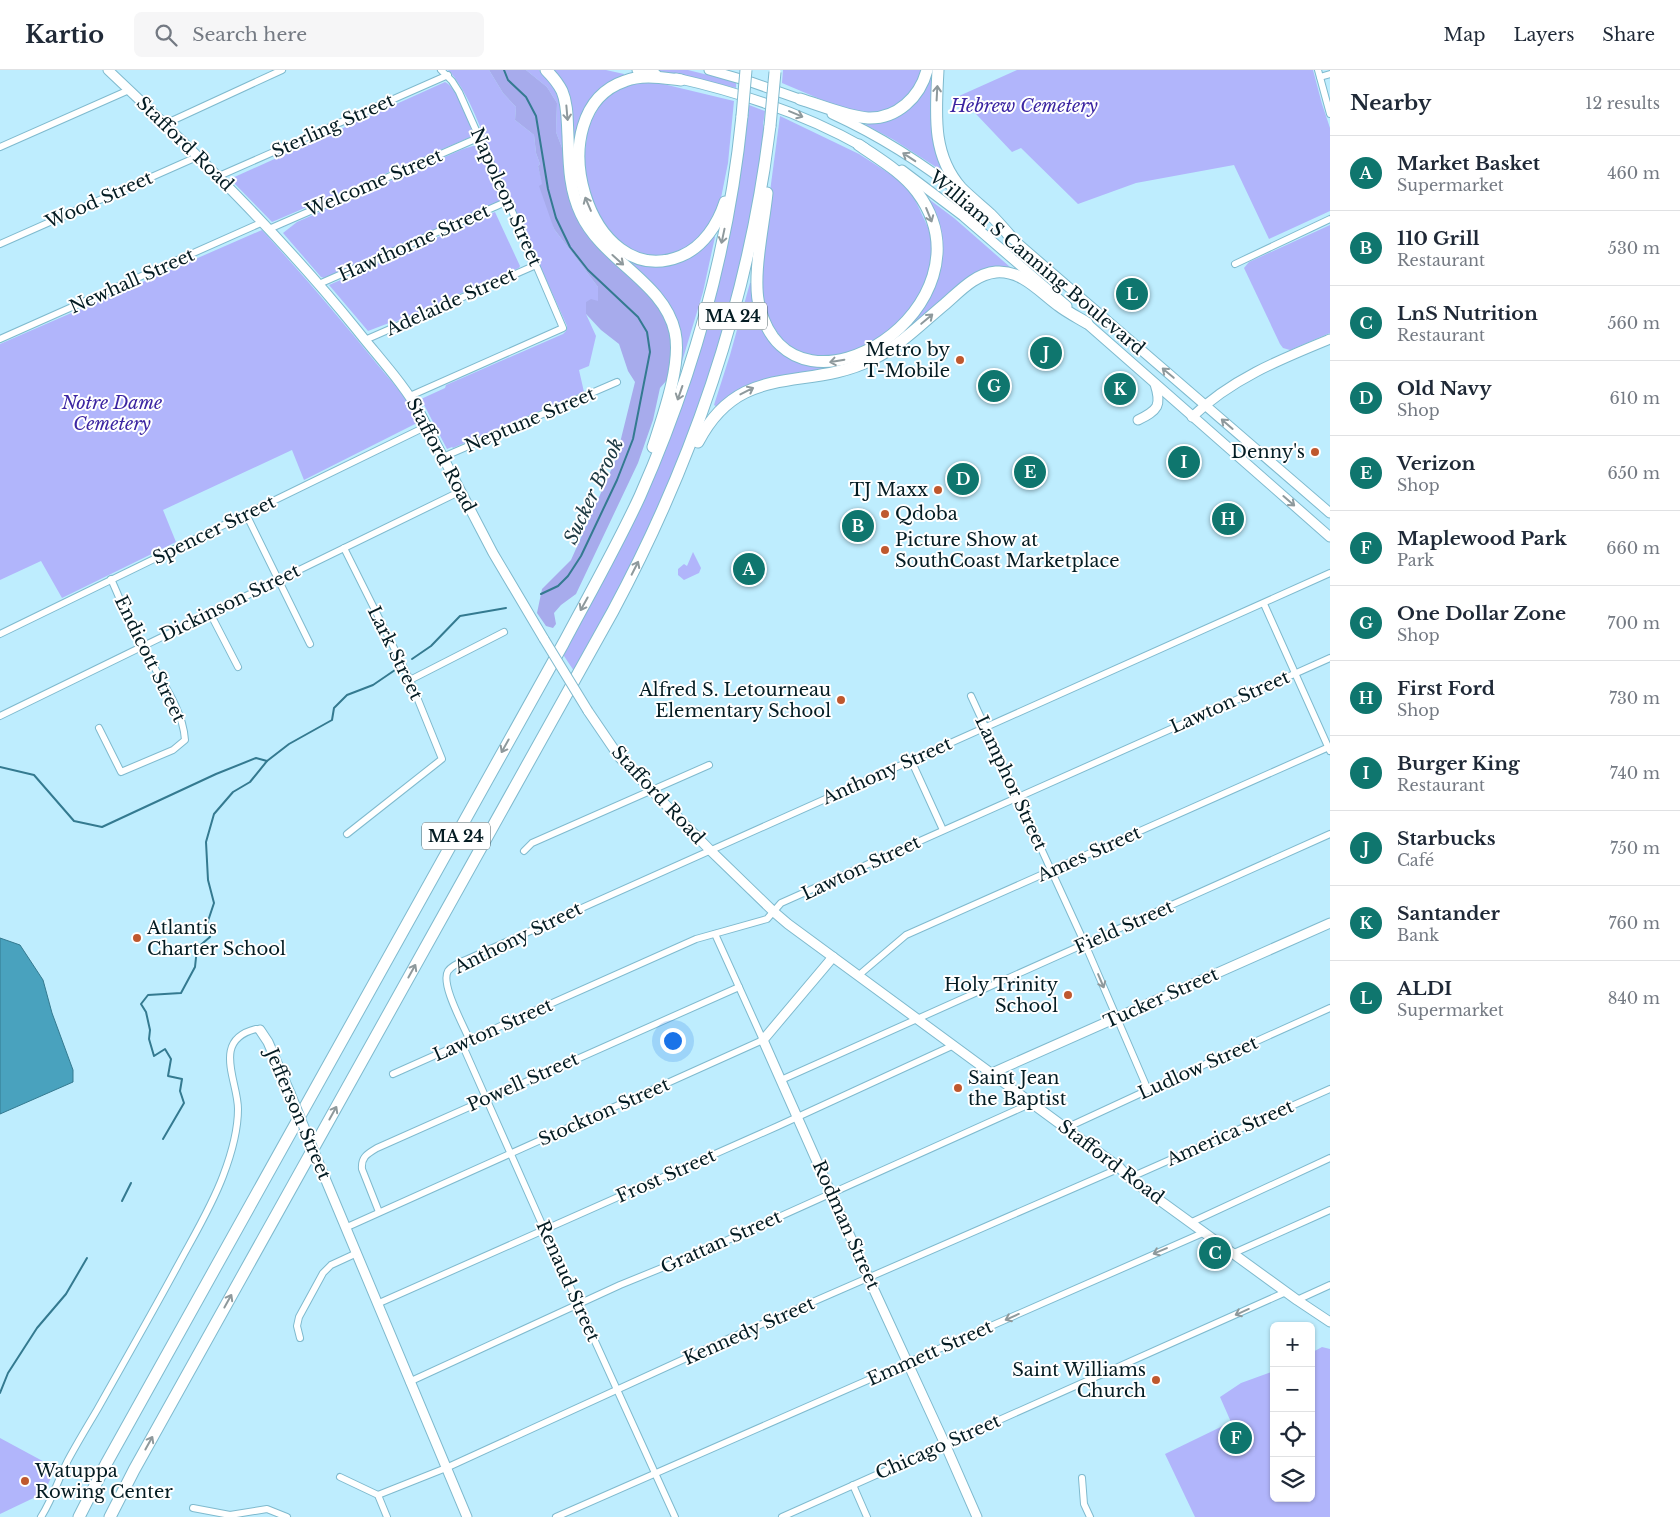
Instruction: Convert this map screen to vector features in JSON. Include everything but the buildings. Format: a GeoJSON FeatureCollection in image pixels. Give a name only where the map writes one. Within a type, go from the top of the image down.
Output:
{"type":"FeatureCollection","features":[{"type":"Feature","properties":{"kind":"highway"},"geometry":{"type":"LineString","coordinates":[[546,70],[559,86],[566,103],[570,178],[574,196],[581,213],[590,230],[601,244],[654,294],[666,308],[674,330],[677,346],[674,370],[652,450],[594,588]]}},
{"type":"Feature","properties":{"kind":"highway","name":"MA 24"},"geometry":{"type":"LineString","coordinates":[[80,1517],[122,1435],[594,588],[649,474],[671,419],[690,363],[721,249],[742,118],[746,70]]}},
{"type":"Feature","properties":{"kind":"highway"},"geometry":{"type":"LineString","coordinates":[[800,99],[858,116],[869,118],[882,116],[895,112],[911,100],[922,84],[927,70]]}},
{"type":"Feature","properties":{"kind":"highway"},"geometry":{"type":"LineString","coordinates":[[938,70],[936,131],[945,164],[961,188],[989,213],[1011,237]]}},
{"type":"Feature","properties":{"kind":"highway","name":"MA 24"},"geometry":{"type":"LineString","coordinates":[[110,1517],[613,611],[669,499],[706,405],[736,308],[752,235],[769,130],[775,71]]}},
{"type":"Feature","properties":{"kind":"highway"},"geometry":{"type":"LineString","coordinates":[[682,80],[642,78],[624,81],[612,87],[601,96],[586,120],[579,153],[583,193],[598,224],[621,249],[636,257],[661,261],[686,254],[703,239],[717,220],[724,204],[742,118]]}},
{"type":"Feature","properties":{"kind":"highway"},"geometry":{"type":"LineString","coordinates":[[769,130],[768,184],[757,281],[759,308],[767,327],[781,345],[797,355],[820,362],[839,361],[857,355],[874,348],[896,332],[912,315],[924,296],[931,282],[937,260],[937,240],[934,226],[926,206],[918,194],[899,173],[859,145]]}},
{"type":"Feature","properties":{"kind":"highway"},"geometry":{"type":"LineString","coordinates":[[669,499],[705,430],[718,412],[729,402],[742,393],[764,384],[841,371],[870,360],[895,345],[967,285],[984,275],[1002,272],[1023,278],[1060,306],[1087,323]]}},
{"type":"Feature","properties":{"kind":"street","name":"Stafford Road"},"geometry":{"type":"LineString","coordinates":[[108,70],[219,176],[266,225],[319,284],[410,396],[493,553],[588,711],[620,758],[651,790],[774,912],[1120,1168],[1129,1178],[1330,1322]]}},
{"type":"Feature","properties":{"kind":"street"},"geometry":{"type":"LineString","coordinates":[[165,124],[282,70]]}},
{"type":"Feature","properties":{"kind":"street","name":"Napoleon Street"},"geometry":{"type":"LineString","coordinates":[[410,396],[563,328],[459,92],[448,76],[441,70]]}},
{"type":"Feature","properties":{"kind":"street","name":"William S Canning Boulevard"},"geometry":{"type":"LineString","coordinates":[[637,70],[718,88],[768,103],[814,122],[902,170],[943,200],[1087,323],[1330,537]]}},
{"type":"Feature","properties":{"kind":"street","name":"William S Canning Boulevard"},"geometry":{"type":"LineString","coordinates":[[709,70],[800,99],[857,126],[911,158],[958,192],[1330,513]]}},
{"type":"Feature","properties":{"kind":"street"},"geometry":{"type":"LineString","coordinates":[[1330,74],[1319,73],[1330,114]]}},
{"type":"Feature","properties":{"kind":"street","name":"Sterling Street"},"geometry":{"type":"LineString","coordinates":[[219,176],[448,76]]}},
{"type":"Feature","properties":{"kind":"street"},"geometry":{"type":"LineString","coordinates":[[0,147],[129,90]]}},
{"type":"Feature","properties":{"kind":"street","name":"Welcome Street"},"geometry":{"type":"LineString","coordinates":[[266,225],[480,137]]}},
{"type":"Feature","properties":{"kind":"street","name":"Wood Street"},"geometry":{"type":"LineString","coordinates":[[0,244],[198,156]]}},
{"type":"Feature","properties":{"kind":"street","name":"Hawthorne Street"},"geometry":{"type":"LineString","coordinates":[[319,284],[508,201]]}},
{"type":"Feature","properties":{"kind":"street"},"geometry":{"type":"LineString","coordinates":[[1236,264],[1330,219]]}},
{"type":"Feature","properties":{"kind":"street","name":"Newhall Street"},"geometry":{"type":"LineString","coordinates":[[0,339],[266,225]]}},
{"type":"Feature","properties":{"kind":"street","name":"Adelaide Street"},"geometry":{"type":"LineString","coordinates":[[365,340],[536,264]]}},
{"type":"Feature","properties":{"kind":"street"},"geometry":{"type":"LineString","coordinates":[[1192,417],[1237,382],[1297,352],[1330,339]]}},
{"type":"Feature","properties":{"kind":"street","name":"Neptune Street"},"geometry":{"type":"LineString","coordinates":[[443,457],[617,382]]}},
{"type":"Feature","properties":{"kind":"street"},"geometry":{"type":"LineString","coordinates":[[1138,420],[1156,409],[1159,399],[1155,384]]}},
{"type":"Feature","properties":{"kind":"street","name":"Spencer Street"},"geometry":{"type":"LineString","coordinates":[[0,634],[427,426]]}},
{"type":"Feature","properties":{"kind":"street","name":"Dickinson Street"},"geometry":{"type":"LineString","coordinates":[[0,716],[461,491]]}},
{"type":"Feature","properties":{"kind":"street"},"geometry":{"type":"LineString","coordinates":[[246,514],[310,644]]}},
{"type":"Feature","properties":{"kind":"street","name":"Lark Street"},"geometry":{"type":"LineString","coordinates":[[344,548],[410,680],[442,759],[347,834]]}},
{"type":"Feature","properties":{"kind":"street","name":"Anthony Street"},"geometry":{"type":"LineString","coordinates":[[470,1040],[448,989],[446,977],[451,968],[468,958],[1330,573]]}},
{"type":"Feature","properties":{"kind":"street","name":"Endicott Street"},"geometry":{"type":"LineString","coordinates":[[98,728],[122,772],[173,750],[183,743],[185,739],[182,723],[168,691],[142,646],[111,579]]}},
{"type":"Feature","properties":{"kind":"street"},"geometry":{"type":"LineString","coordinates":[[1264,604],[1329,749]]}},
{"type":"Feature","properties":{"kind":"street"},"geometry":{"type":"LineString","coordinates":[[210,613],[238,666]]}},
{"type":"Feature","properties":{"kind":"street"},"geometry":{"type":"LineString","coordinates":[[410,680],[504,632]]}},
{"type":"Feature","properties":{"kind":"street","name":"Lawton Street"},"geometry":{"type":"LineString","coordinates":[[393,1074],[696,939],[767,919],[781,903],[1017,796],[1330,658]]}},
{"type":"Feature","properties":{"kind":"street","name":"Lamphor Street"},"geometry":{"type":"LineString","coordinates":[[971,696],[1085,944],[1148,1090]]}},
{"type":"Feature","properties":{"kind":"street","name":"Ames Street"},"geometry":{"type":"LineString","coordinates":[[859,975],[906,935],[1329,749]]}},
{"type":"Feature","properties":{"kind":"street"},"geometry":{"type":"LineString","coordinates":[[911,760],[943,830]]}},
{"type":"Feature","properties":{"kind":"street"},"geometry":{"type":"LineString","coordinates":[[524,851],[532,843],[709,765]]}},
{"type":"Feature","properties":{"kind":"street","name":"Field Street"},"geometry":{"type":"LineString","coordinates":[[781,1080],[1330,834]]}},
{"type":"Feature","properties":{"kind":"street","name":"Tucker Street"},"geometry":{"type":"LineString","coordinates":[[992,1073],[1330,923]]}},
{"type":"Feature","properties":{"kind":"street","name":"Rodman Street"},"geometry":{"type":"LineString","coordinates":[[715,934],[977,1517]]}},
{"type":"Feature","properties":{"kind":"street","name":"Stockton Street"},"geometry":{"type":"LineString","coordinates":[[346,1228],[763,1040],[833,957]]}},
{"type":"Feature","properties":{"kind":"street","name":"Powell Street"},"geometry":{"type":"LineString","coordinates":[[378,1212],[362,1169],[364,1157],[377,1148],[739,987]]}},
{"type":"Feature","properties":{"kind":"street","name":"Ludlow Street"},"geometry":{"type":"LineString","coordinates":[[1066,1128],[1330,1008]]}},
{"type":"Feature","properties":{"kind":"street","name":"Jefferson Street"},"geometry":{"type":"LineString","coordinates":[[41,1517],[67,1463],[141,1333],[216,1192],[232,1149],[238,1109],[235,1085],[230,1071],[230,1054],[236,1040],[256,1029],[260,1030],[268,1042],[467,1517]]}},
{"type":"Feature","properties":{"kind":"street","name":"Renaud Street"},"geometry":{"type":"LineString","coordinates":[[462,1044],[675,1517]]}},
{"type":"Feature","properties":{"kind":"street","name":"Frost Street"},"geometry":{"type":"LineString","coordinates":[[377,1304],[798,1117],[954,1045]]}},
{"type":"Feature","properties":{"kind":"street","name":"America Street"},"geometry":{"type":"LineString","coordinates":[[1129,1178],[1330,1089]]}},
{"type":"Feature","properties":{"kind":"street","name":"Grattan Street"},"geometry":{"type":"LineString","coordinates":[[410,1382],[1032,1103]]}},
{"type":"Feature","properties":{"kind":"street"},"geometry":{"type":"LineString","coordinates":[[1192,1222],[1330,1158]]}},
{"type":"Feature","properties":{"kind":"street","name":"Kennedy Street"},"geometry":{"type":"LineString","coordinates":[[378,1495],[446,1468],[730,1338],[1120,1168]]}},
{"type":"Feature","properties":{"kind":"street"},"geometry":{"type":"LineString","coordinates":[[1234,1253],[1330,1210]]}},
{"type":"Feature","properties":{"kind":"street","name":"Emmett Street"},"geometry":{"type":"LineString","coordinates":[[556,1517],[1205,1232]]}},
{"type":"Feature","properties":{"kind":"street"},"geometry":{"type":"LineString","coordinates":[[300,1338],[297,1326],[299,1317],[323,1273],[331,1265],[357,1253]]}},
{"type":"Feature","properties":{"kind":"street"},"geometry":{"type":"LineString","coordinates":[[1297,1300],[1330,1285]]}},
{"type":"Feature","properties":{"kind":"street","name":"Chicago Street"},"geometry":{"type":"LineString","coordinates":[[782,1517],[1286,1292]]}},
{"type":"Feature","properties":{"kind":"street"},"geometry":{"type":"LineString","coordinates":[[340,1477],[378,1495],[387,1517]]}},
{"type":"Feature","properties":{"kind":"street"},"geometry":{"type":"LineString","coordinates":[[1082,1478],[1084,1504],[1090,1517]]}},
{"type":"Feature","properties":{"kind":"street"},"geometry":{"type":"LineString","coordinates":[[853,1485],[867,1517]]}},
{"type":"Feature","properties":{"kind":"street"},"geometry":{"type":"LineString","coordinates":[[193,1508],[230,1515],[267,1509],[287,1517]]}},
{"type":"Feature","properties":{"kind":"green space"},"geometry":{"type":"Polygon","coordinates":[[[448,70],[489,70],[503,93],[516,107],[515,120],[534,135],[536,153],[540,164],[538,166],[554,229],[598,287],[598,301],[586,302],[586,314],[596,336],[589,366],[579,370],[584,392],[447,449],[421,399],[445,388],[446,385],[563,334],[567,326],[473,110],[455,78],[448,70]]]}},
{"type":"Feature","properties":{"kind":"green space"},"geometry":{"type":"Polygon","coordinates":[[[526,70],[539,70],[544,74],[553,84],[563,105],[564,153],[556,132],[557,103],[547,87],[526,70]]]}},
{"type":"Feature","properties":{"kind":"green space"},"geometry":{"type":"Polygon","coordinates":[[[551,70],[606,70],[624,74],[624,77],[613,81],[601,90],[575,155],[572,155],[571,114],[551,70]]]}},
{"type":"Feature","properties":{"kind":"green space"},"geometry":{"type":"Polygon","coordinates":[[[655,70],[688,70],[736,82],[736,88],[655,70]]]}},
{"type":"Feature","properties":{"kind":"green space"},"geometry":{"type":"Polygon","coordinates":[[[783,70],[922,70],[913,92],[897,107],[868,115],[834,105],[782,83],[783,70]]]}},
{"type":"Feature","properties":{"kind":"green space"},"geometry":{"type":"Polygon","coordinates":[[[931,70],[935,70],[943,167],[939,169],[894,140],[866,125],[868,122],[891,118],[931,70]]]}},
{"type":"Feature","properties":{"kind":"green space","name":"Hebrew Cemetery"},"geometry":{"type":"Polygon","coordinates":[[[1017,70],[1313,70],[1330,128],[1330,211],[1269,239],[1234,165],[1136,183],[1078,204],[1021,148],[1012,152],[959,96],[1017,70]]]}},
{"type":"Feature","properties":{"kind":"green space"},"geometry":{"type":"Polygon","coordinates":[[[445,82],[454,90],[466,115],[473,136],[272,222],[230,179],[445,82]]]}},
{"type":"Feature","properties":{"kind":"green space"},"geometry":{"type":"Polygon","coordinates":[[[635,82],[659,83],[734,101],[728,163],[720,203],[708,227],[688,248],[659,258],[626,249],[596,214],[583,168],[588,127],[602,101],[627,84],[635,82]]]}},
{"type":"Feature","properties":{"kind":"green space"},"geometry":{"type":"Polygon","coordinates":[[[749,105],[765,111],[763,125],[765,128],[750,223],[724,331],[677,469],[632,565],[574,671],[562,653],[679,409],[748,119],[749,105]]]}},
{"type":"Feature","properties":{"kind":"green space"},"geometry":{"type":"Polygon","coordinates":[[[780,116],[859,154],[898,179],[912,193],[932,236],[932,265],[917,301],[888,333],[857,352],[816,358],[786,345],[764,313],[761,280],[780,116]]]}},
{"type":"Feature","properties":{"kind":"green space"},"geometry":{"type":"Polygon","coordinates":[[[473,146],[479,146],[502,200],[324,278],[321,277],[283,233],[297,222],[473,146]]]}},
{"type":"Feature","properties":{"kind":"green space"},"geometry":{"type":"Polygon","coordinates":[[[930,200],[954,218],[1010,267],[1008,269],[997,268],[909,330],[906,327],[935,280],[941,261],[940,240],[928,201],[930,200]]]}},
{"type":"Feature","properties":{"kind":"green space"},"geometry":{"type":"Polygon","coordinates":[[[495,212],[520,266],[519,268],[390,324],[368,331],[329,285],[495,212]]]}},
{"type":"Feature","properties":{"kind":"green space"},"geometry":{"type":"Polygon","coordinates":[[[1330,225],[1330,333],[1290,350],[1283,348],[1244,268],[1249,262],[1330,225]]]}},
{"type":"Feature","properties":{"kind":"green space","name":"Notre Dame Cemetery"},"geometry":{"type":"Polygon","coordinates":[[[262,230],[321,296],[394,384],[411,408],[417,423],[304,480],[292,450],[163,510],[176,542],[62,598],[41,561],[0,580],[0,344],[262,230]]]}},
{"type":"Feature","properties":{"kind":"green space"},"geometry":{"type":"Polygon","coordinates":[[[712,235],[715,237],[703,292],[681,365],[678,364],[619,253],[641,262],[667,265],[686,257],[712,235]]]}},
{"type":"Feature","properties":{"kind":"green space"},"geometry":{"type":"Polygon","coordinates":[[[750,283],[752,283],[754,303],[759,319],[773,342],[793,357],[805,362],[831,366],[832,369],[730,396],[717,407],[714,405],[750,283]]]}},
{"type":"Feature","properties":{"kind":"green space"},"geometry":{"type":"Polygon","coordinates":[[[693,552],[701,568],[699,573],[684,580],[678,575],[678,569],[684,564],[687,566],[693,552]]]}},
{"type":"Feature","properties":{"kind":"green space"},"geometry":{"type":"Polygon","coordinates":[[[1322,1347],[1330,1349],[1330,1517],[1195,1517],[1165,1454],[1231,1422],[1220,1397],[1241,1383],[1270,1372],[1270,1502],[1315,1502],[1315,1351],[1322,1347]]]}},
{"type":"Feature","properties":{"kind":"green space","name":"Watuppa Rowing Center"},"geometry":{"type":"Polygon","coordinates":[[[0,1438],[55,1469],[44,1493],[0,1514],[0,1438]]]}},
{"type":"Feature","properties":{"kind":"shaded area"},"geometry":{"type":"Polygon","coordinates":[[[489,70],[526,70],[547,87],[557,103],[556,132],[564,153],[584,228],[595,244],[642,287],[662,310],[671,338],[672,353],[667,380],[660,388],[653,420],[638,463],[576,594],[554,613],[556,624],[553,628],[546,626],[537,613],[542,589],[571,560],[616,459],[635,382],[628,371],[619,344],[601,330],[586,314],[586,302],[591,299],[598,301],[598,287],[554,229],[539,186],[542,184],[534,135],[515,120],[516,107],[503,93],[489,70]]]}},
{"type":"Feature","properties":{"kind":"shaded area"},"geometry":{"type":"Polygon","coordinates":[[[0,938],[20,945],[43,980],[52,1013],[73,1070],[73,1082],[0,1114],[0,938]]]}},
{"type":"Feature","properties":{"kind":"waterway","name":"Sucker Brook"},"geometry":{"type":"LineString","coordinates":[[504,70],[508,80],[526,97],[536,116],[548,189],[556,218],[570,247],[588,270],[638,317],[647,332],[650,352],[633,439],[617,480],[581,556],[568,576],[558,586],[541,594]]}},
{"type":"Feature","properties":{"kind":"waterway","name":"Sucker Brook"},"geometry":{"type":"LineString","coordinates":[[412,659],[431,646],[460,616],[506,608]]}},
{"type":"Feature","properties":{"kind":"waterway","name":"Sucker Brook"},"geometry":{"type":"LineString","coordinates":[[163,1139],[184,1103],[180,1091],[182,1079],[168,1076],[171,1059],[165,1049],[154,1056],[149,1039],[150,1030],[146,1012],[141,1004],[148,995],[181,993],[195,967],[197,948],[210,937],[207,924],[214,903],[208,880],[206,842],[214,814],[233,792],[250,782],[267,761],[289,744],[332,720],[334,708],[347,695],[373,685],[395,670]]}},
{"type":"Feature","properties":{"kind":"waterway"},"geometry":{"type":"LineString","coordinates":[[0,767],[34,775],[74,821],[102,827],[216,774],[256,758],[267,761]]}},
{"type":"Feature","properties":{"kind":"waterway","name":"Sucker Brook"},"geometry":{"type":"LineString","coordinates":[[122,1201],[131,1183]]}},
{"type":"Feature","properties":{"kind":"waterway","name":"Sucker Brook"},"geometry":{"type":"LineString","coordinates":[[0,1393],[8,1373],[37,1328],[66,1294],[87,1258]]}},
{"type":"Feature","properties":{"kind":"place","name":"ALDI"},"geometry":{"type":"Point","coordinates":[1132,294]}},
{"type":"Feature","properties":{"kind":"place","name":"Starbucks"},"geometry":{"type":"Point","coordinates":[1046,353]}},
{"type":"Feature","properties":{"kind":"place","name":"Metro by T-Mobile"},"geometry":{"type":"Point","coordinates":[960,360]}},
{"type":"Feature","properties":{"kind":"place","name":"One Dollar Zone"},"geometry":{"type":"Point","coordinates":[994,386]}},
{"type":"Feature","properties":{"kind":"place","name":"Santander"},"geometry":{"type":"Point","coordinates":[1120,389]}},
{"type":"Feature","properties":{"kind":"place","name":"Denny's"},"geometry":{"type":"Point","coordinates":[1315,452]}},
{"type":"Feature","properties":{"kind":"place","name":"Burger King"},"geometry":{"type":"Point","coordinates":[1184,462]}},
{"type":"Feature","properties":{"kind":"place","name":"Verizon"},"geometry":{"type":"Point","coordinates":[1030,472]}},
{"type":"Feature","properties":{"kind":"place","name":"Old Navy"},"geometry":{"type":"Point","coordinates":[963,479]}},
{"type":"Feature","properties":{"kind":"place","name":"TJ Maxx"},"geometry":{"type":"Point","coordinates":[938,490]}},
{"type":"Feature","properties":{"kind":"place","name":"Qdoba"},"geometry":{"type":"Point","coordinates":[885,514]}},
{"type":"Feature","properties":{"kind":"place","name":"First Ford"},"geometry":{"type":"Point","coordinates":[1228,519]}},
{"type":"Feature","properties":{"kind":"place","name":"110 Grill"},"geometry":{"type":"Point","coordinates":[858,526]}},
{"type":"Feature","properties":{"kind":"place","name":"Picture Show at SouthCoast Marketplace"},"geometry":{"type":"Point","coordinates":[885,550]}},
{"type":"Feature","properties":{"kind":"place","name":"Market Basket"},"geometry":{"type":"Point","coordinates":[749,569]}},
{"type":"Feature","properties":{"kind":"place","name":"Alfred S. Letourneau Elementary School"},"geometry":{"type":"Point","coordinates":[841,700]}},
{"type":"Feature","properties":{"kind":"place","name":"Atlantis Charter School"},"geometry":{"type":"Point","coordinates":[137,938]}},
{"type":"Feature","properties":{"kind":"place","name":"Holy Trinity School"},"geometry":{"type":"Point","coordinates":[1068,995]}},
{"type":"Feature","properties":{"kind":"place","name":"Saint Jean the Baptist"},"geometry":{"type":"Point","coordinates":[958,1088]}},
{"type":"Feature","properties":{"kind":"place","name":"LnS Nutrition"},"geometry":{"type":"Point","coordinates":[1215,1253]}},
{"type":"Feature","properties":{"kind":"place","name":"Saint Williams Church"},"geometry":{"type":"Point","coordinates":[1156,1380]}},
{"type":"Feature","properties":{"kind":"place","name":"Maplewood Park"},"geometry":{"type":"Point","coordinates":[1236,1438]}},
{"type":"Feature","properties":{"kind":"place","name":"Watuppa Rowing Center"},"geometry":{"type":"Point","coordinates":[25,1481]}}]}
